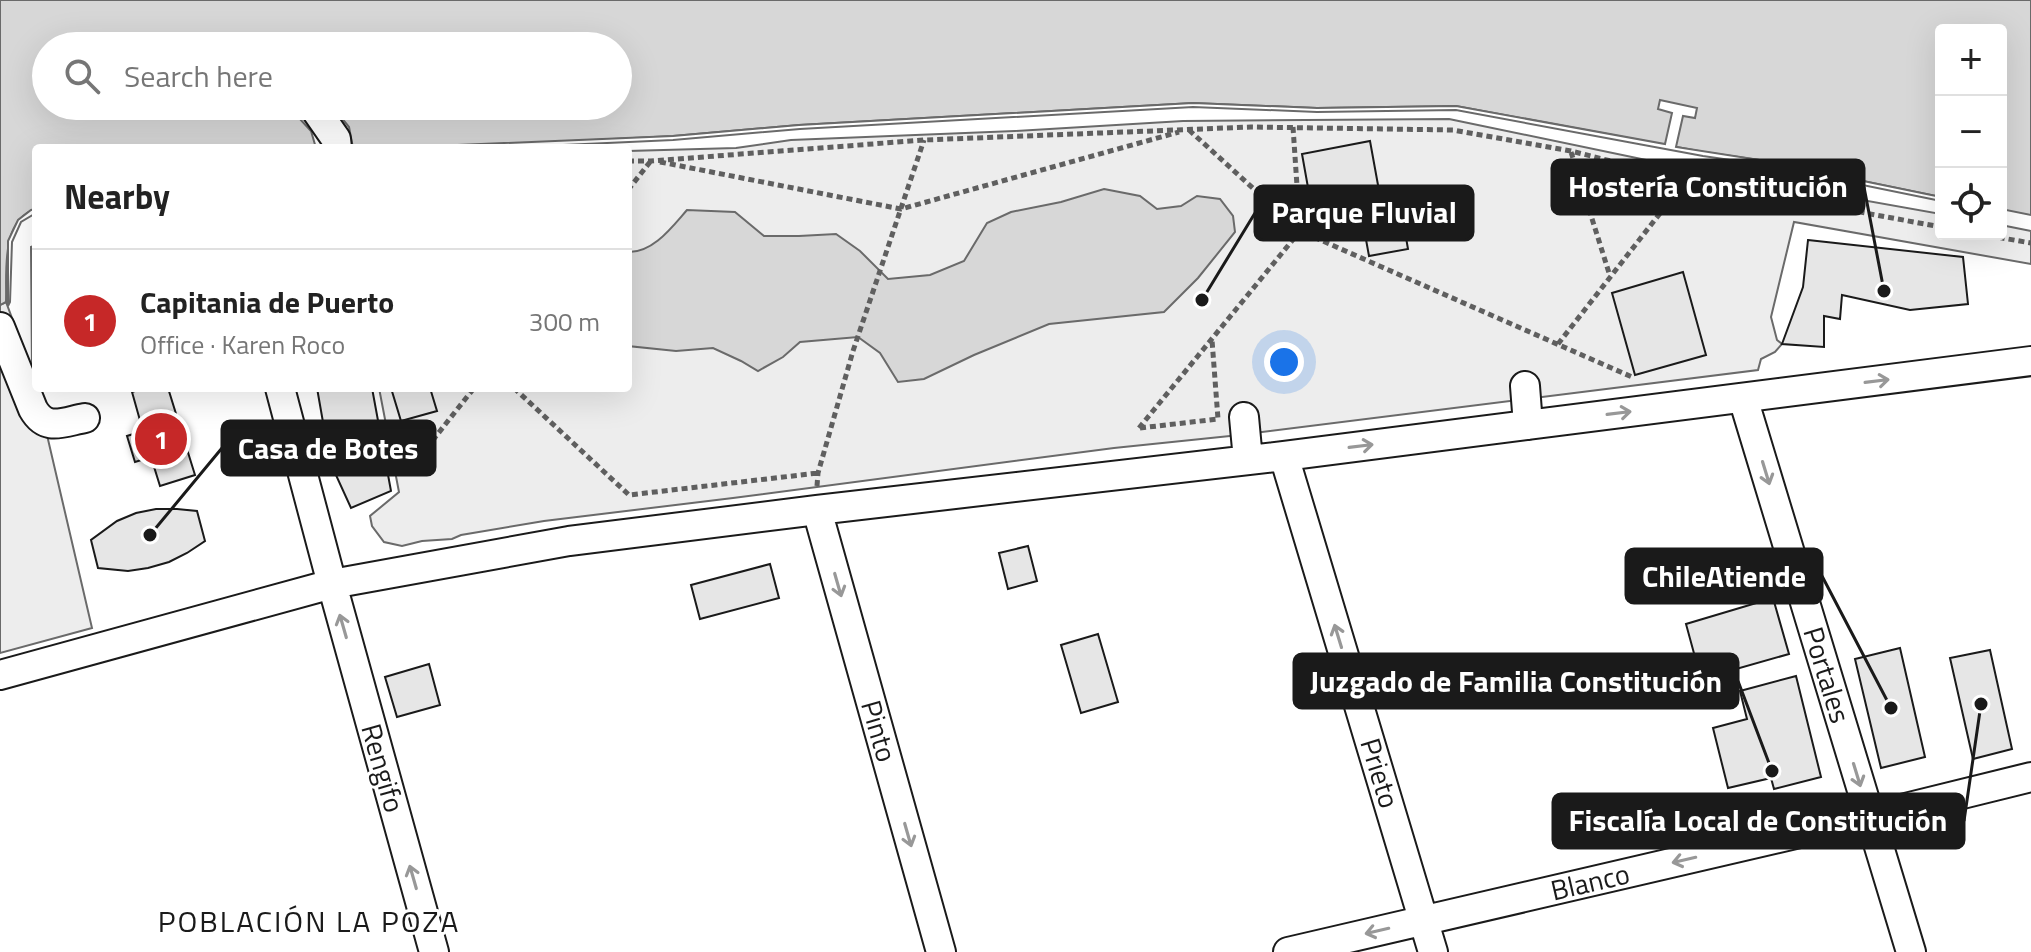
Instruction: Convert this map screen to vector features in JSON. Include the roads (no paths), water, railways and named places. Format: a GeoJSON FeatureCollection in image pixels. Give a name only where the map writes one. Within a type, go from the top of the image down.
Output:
{"type":"FeatureCollection","features":[{"type":"Feature","properties":{"kind":"street"},"geometry":{"type":"LineString","coordinates":[[323,120],[337,144]]}},
{"type":"Feature","properties":{"kind":"street"},"geometry":{"type":"LineString","coordinates":[[0,327],[40,421],[49,425],[85,418]]}},
{"type":"Feature","properties":{"kind":"street"},"geometry":{"type":"LineString","coordinates":[[0,675],[332,584],[569,541],[1284,456],[2031,361]]}},
{"type":"Feature","properties":{"kind":"street"},"geometry":{"type":"LineString","coordinates":[[1525,386],[1528,425]]}},
{"type":"Feature","properties":{"kind":"street","name":"Rengifo"},"geometry":{"type":"LineString","coordinates":[[281,392],[434,952]]}},
{"type":"Feature","properties":{"kind":"street","name":"Portales"},"geometry":{"type":"LineString","coordinates":[[1743,398],[1911,952]]}},
{"type":"Feature","properties":{"kind":"street"},"geometry":{"type":"LineString","coordinates":[[1244,417],[1248,460]]}},
{"type":"Feature","properties":{"kind":"street","name":"Prieto"},"geometry":{"type":"LineString","coordinates":[[1284,456],[1433,952]]}},
{"type":"Feature","properties":{"kind":"street","name":"Pinto"},"geometry":{"type":"LineString","coordinates":[[817,510],[941,952]]}},
{"type":"Feature","properties":{"kind":"street","name":"Blanco"},"geometry":{"type":"LineString","coordinates":[[1288,952],[2031,777]]}},
{"type":"Feature","properties":{"kind":"place","name":"Hostería Constitución"},"geometry":{"type":"Point","coordinates":[1884,291]}},
{"type":"Feature","properties":{"kind":"place","name":"Parque Fluvial"},"geometry":{"type":"Point","coordinates":[1202,300]}},
{"type":"Feature","properties":{"kind":"place","name":"Capitania de Puerto"},"geometry":{"type":"Point","coordinates":[161,439]}},
{"type":"Feature","properties":{"kind":"place","name":"Casa de Botes"},"geometry":{"type":"Point","coordinates":[150,535]}},
{"type":"Feature","properties":{"kind":"place","name":"Fiscalía Local de Constitución"},"geometry":{"type":"Point","coordinates":[1981,704]}},
{"type":"Feature","properties":{"kind":"place","name":"ChileAtiende"},"geometry":{"type":"Point","coordinates":[1891,708]}},
{"type":"Feature","properties":{"kind":"place","name":"Juzgado de Familia Constitución"},"geometry":{"type":"Point","coordinates":[1772,771]}},
{"type":"Feature","properties":{"kind":"district","name":"POBLACIÓN LA POZA"},"geometry":{"type":"Point","coordinates":[309,922]}}]}
